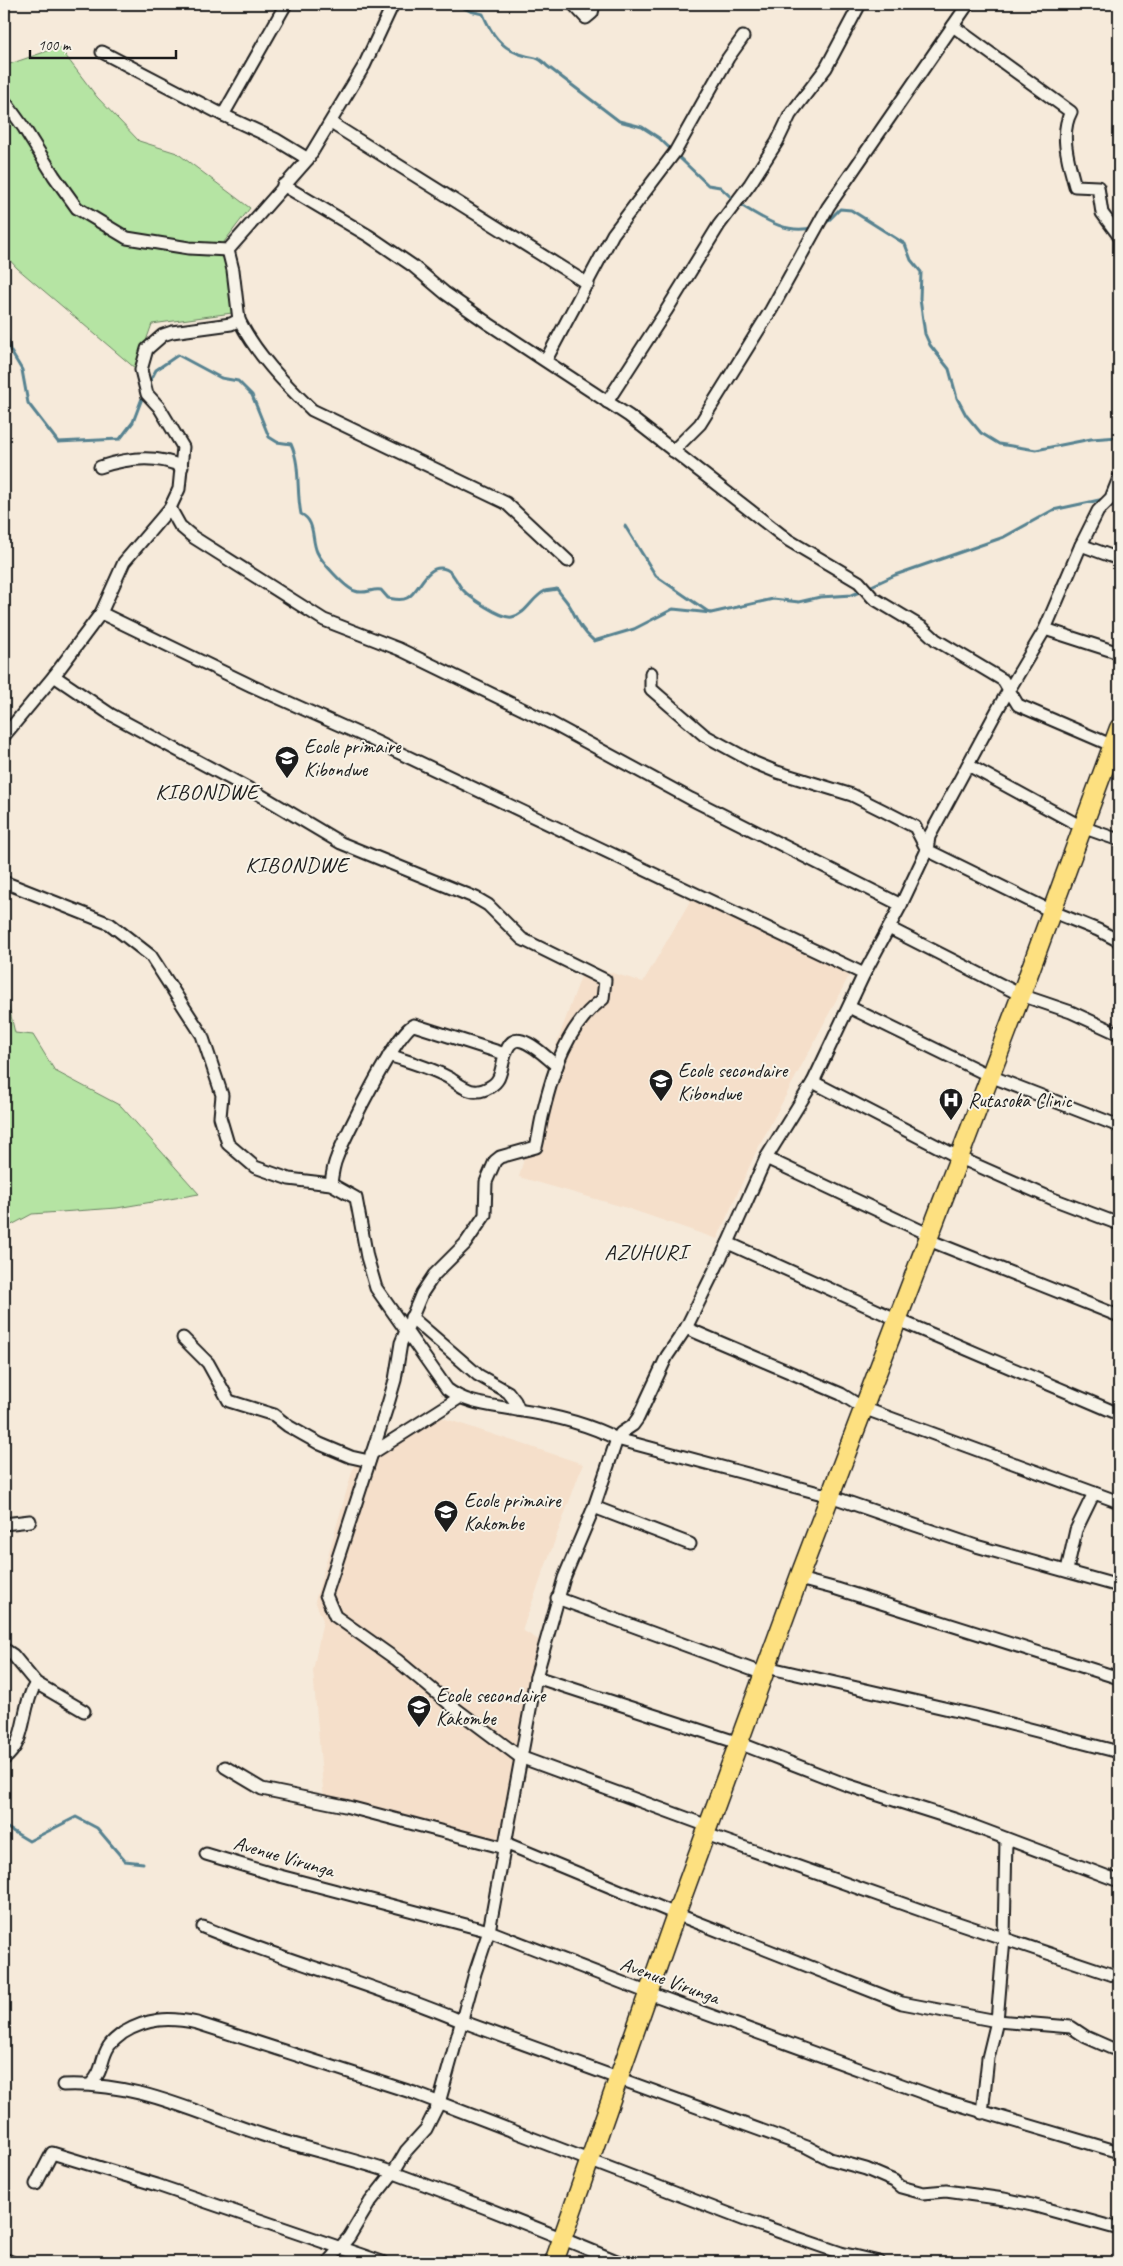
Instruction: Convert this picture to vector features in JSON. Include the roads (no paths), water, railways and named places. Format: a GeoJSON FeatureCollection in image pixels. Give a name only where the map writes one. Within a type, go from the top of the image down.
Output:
{"type":"FeatureCollection","features":[{"type":"Feature","properties":{"kind":"highway"},"geometry":{"type":"LineString","coordinates":[[554,2262],[591,2161],[676,1914],[765,1671],[927,1237],[1021,995],[1050,911],[1082,827],[1116,747],[1119,728]]}},
{"type":"Feature","properties":{"kind":"street"},"geometry":{"type":"LineString","coordinates":[[223,115],[286,4]]}},
{"type":"Feature","properties":{"kind":"street"},"geometry":{"type":"LineString","coordinates":[[228,250],[308,158],[364,66],[393,4]]}},
{"type":"Feature","properties":{"kind":"street"},"geometry":{"type":"LineString","coordinates":[[573,4],[586,18],[592,13],[594,4]]}},
{"type":"Feature","properties":{"kind":"street"},"geometry":{"type":"LineString","coordinates":[[607,402],[719,226],[750,184],[777,142],[790,115],[826,68],[860,4]]}},
{"type":"Feature","properties":{"kind":"street"},"geometry":{"type":"LineString","coordinates":[[673,451],[700,424],[771,310],[828,207],[968,4]]}},
{"type":"Feature","properties":{"kind":"street"},"geometry":{"type":"LineString","coordinates":[[953,26],[1071,112],[1067,120],[1067,154],[1075,186],[1098,187],[1102,212],[1119,236]]}},
{"type":"Feature","properties":{"kind":"street"},"geometry":{"type":"LineString","coordinates":[[546,360],[613,234],[675,152],[728,58],[743,37]]}},
{"type":"Feature","properties":{"kind":"street"},"geometry":{"type":"LineString","coordinates":[[102,52],[223,115],[275,139],[308,158]]}},
{"type":"Feature","properties":{"kind":"street"},"geometry":{"type":"LineString","coordinates":[[4,100],[54,176],[78,208],[127,238],[189,248],[228,250]]}},
{"type":"Feature","properties":{"kind":"street"},"geometry":{"type":"LineString","coordinates":[[331,123],[588,284]]}},
{"type":"Feature","properties":{"kind":"street"},"geometry":{"type":"LineString","coordinates":[[284,185],[369,236],[413,266],[445,293],[489,324],[607,402],[788,540],[859,582],[873,598],[923,628],[936,640],[1003,680],[1018,705],[1116,747]]}},
{"type":"Feature","properties":{"kind":"street"},"geometry":{"type":"LineString","coordinates":[[228,250],[233,270],[239,320],[244,330],[286,386],[312,410],[506,503],[568,561]]}},
{"type":"Feature","properties":{"kind":"street"},"geometry":{"type":"LineString","coordinates":[[4,736],[54,676],[101,614],[124,562],[170,508],[179,489],[183,447],[160,407],[147,394],[142,380],[142,361],[147,349],[163,335],[231,324],[239,320]]}},
{"type":"Feature","properties":{"kind":"street"},"geometry":{"type":"LineString","coordinates":[[100,467],[124,460],[146,458],[166,461],[182,467]]}},
{"type":"Feature","properties":{"kind":"street"},"geometry":{"type":"LineString","coordinates":[[328,2262],[349,2237],[370,2202],[393,2173],[406,2151],[426,2129],[439,2103],[489,1931],[536,1677],[557,1598],[594,1508],[618,1439],[621,1433],[633,1425],[667,1356],[686,1328],[728,1243],[766,1158],[814,1082],[864,974],[901,905],[927,850],[929,837],[1045,629],[1081,545],[1098,511],[1111,498],[1119,478]]}},
{"type":"Feature","properties":{"kind":"street"},"geometry":{"type":"LineString","coordinates":[[170,508],[180,526],[193,537],[324,620],[399,649],[551,723],[691,799],[901,905]]}},
{"type":"Feature","properties":{"kind":"street"},"geometry":{"type":"LineString","coordinates":[[1081,545],[1119,559]]}},
{"type":"Feature","properties":{"kind":"street"},"geometry":{"type":"LineString","coordinates":[[101,614],[252,686],[373,740],[864,974]]}},
{"type":"Feature","properties":{"kind":"street"},"geometry":{"type":"LineString","coordinates":[[1045,629],[1119,653]]}},
{"type":"Feature","properties":{"kind":"street"},"geometry":{"type":"LineString","coordinates":[[651,673],[651,689],[704,735],[777,772],[852,795],[915,827],[927,850],[935,852],[953,864],[1050,911],[1098,930],[1119,941]]}},
{"type":"Feature","properties":{"kind":"street"},"geometry":{"type":"LineString","coordinates":[[54,676],[110,714],[257,793],[341,842],[476,898],[488,905],[522,939],[605,980],[603,998],[583,1016],[571,1032],[550,1084],[536,1147],[500,1157],[495,1162],[486,1182],[485,1215],[465,1244],[434,1275],[422,1293],[405,1329],[399,1350],[395,1380],[326,1595],[335,1616],[397,1660],[452,1706],[520,1757],[707,1830],[940,1917],[1119,1977]]}},
{"type":"Feature","properties":{"kind":"street"},"geometry":{"type":"LineString","coordinates":[[968,766],[1082,827],[1119,840]]}},
{"type":"Feature","properties":{"kind":"street"},"geometry":{"type":"LineString","coordinates":[[4,882],[110,924],[152,956],[202,1034],[222,1095],[220,1117],[228,1144],[255,1167],[289,1179],[331,1184],[356,1198],[367,1257],[376,1288],[447,1389],[459,1398],[478,1404],[519,1410],[594,1428],[618,1439],[830,1496],[976,1546],[1119,1586]]}},
{"type":"Feature","properties":{"kind":"street"},"geometry":{"type":"LineString","coordinates":[[889,928],[1021,995],[1070,1012],[1119,1034]]}},
{"type":"Feature","properties":{"kind":"street"},"geometry":{"type":"LineString","coordinates":[[849,1008],[990,1076],[1119,1126]]}},
{"type":"Feature","properties":{"kind":"street"},"geometry":{"type":"LineString","coordinates":[[331,1184],[337,1157],[397,1041],[411,1025],[505,1054]]}},
{"type":"Feature","properties":{"kind":"street"},"geometry":{"type":"LineString","coordinates":[[390,1055],[478,1092],[498,1079],[505,1054],[512,1043],[522,1041],[557,1066]]}},
{"type":"Feature","properties":{"kind":"street"},"geometry":{"type":"LineString","coordinates":[[814,1082],[958,1157],[1052,1199],[1119,1224]]}},
{"type":"Feature","properties":{"kind":"street"},"geometry":{"type":"LineString","coordinates":[[766,1158],[927,1237],[1119,1316]]}},
{"type":"Feature","properties":{"kind":"street"},"geometry":{"type":"LineString","coordinates":[[728,1243],[896,1319],[1119,1414]]}},
{"type":"Feature","properties":{"kind":"street"},"geometry":{"type":"LineString","coordinates":[[411,1317],[478,1375],[508,1392],[519,1410]]}},
{"type":"Feature","properties":{"kind":"street"},"geometry":{"type":"LineString","coordinates":[[686,1328],[841,1394],[863,1408],[1119,1502]]}},
{"type":"Feature","properties":{"kind":"street"},"geometry":{"type":"LineString","coordinates":[[183,1338],[208,1363],[229,1401],[274,1416],[298,1432],[338,1452],[370,1457],[459,1398]]}},
{"type":"Feature","properties":{"kind":"street"},"geometry":{"type":"LineString","coordinates":[[1067,1570],[1076,1530],[1094,1493]]}},
{"type":"Feature","properties":{"kind":"street"},"geometry":{"type":"LineString","coordinates":[[594,1508],[690,1544]]}},
{"type":"Feature","properties":{"kind":"street"},"geometry":{"type":"LineString","coordinates":[[4,1524],[30,1521]]}},
{"type":"Feature","properties":{"kind":"street"},"geometry":{"type":"LineString","coordinates":[[799,1579],[837,1589],[1119,1678]]}},
{"type":"Feature","properties":{"kind":"street"},"geometry":{"type":"LineString","coordinates":[[557,1598],[765,1671],[979,1716],[1119,1752]]}},
{"type":"Feature","properties":{"kind":"street"},"geometry":{"type":"LineString","coordinates":[[4,1649],[13,1655],[36,1683],[84,1711]]}},
{"type":"Feature","properties":{"kind":"street"},"geometry":{"type":"LineString","coordinates":[[536,1677],[739,1743],[847,1785],[957,1820],[1119,1882]]}},
{"type":"Feature","properties":{"kind":"street"},"geometry":{"type":"LineString","coordinates":[[4,1759],[20,1739],[26,1701],[36,1683]]}},
{"type":"Feature","properties":{"kind":"street"},"geometry":{"type":"LineString","coordinates":[[225,1767],[262,1789],[345,1806],[505,1845],[902,2003],[997,2020],[1071,2027],[1086,2037],[1119,2050]]}},
{"type":"Feature","properties":{"kind":"street"},"geometry":{"type":"LineString","coordinates":[[982,2113],[988,2058],[997,2020],[1004,1938],[1006,1839]]}},
{"type":"Feature","properties":{"kind":"street","name":"Avenue Virunga"},"geometry":{"type":"LineString","coordinates":[[206,1854],[276,1875],[489,1931],[649,1993],[982,2113],[1119,2152]]}},
{"type":"Feature","properties":{"kind":"street"},"geometry":{"type":"LineString","coordinates":[[203,1926],[247,1945],[335,1976],[414,2000],[461,2022],[807,2147],[830,2159],[866,2169],[909,2190],[923,2193],[946,2191],[1014,2201],[1119,2229]]}},
{"type":"Feature","properties":{"kind":"street"},"geometry":{"type":"LineString","coordinates":[[91,2084],[101,2071],[107,2048],[118,2036],[144,2022],[170,2019],[197,2023],[257,2041],[439,2103],[745,2220],[841,2254],[879,2262]]}},
{"type":"Feature","properties":{"kind":"street"},"geometry":{"type":"LineString","coordinates":[[63,2085],[91,2084],[149,2094],[182,2104],[262,2134],[393,2173],[619,2262]]}},
{"type":"Feature","properties":{"kind":"street"},"geometry":{"type":"LineString","coordinates":[[36,2184],[52,2153],[158,2184],[382,2262]]}},
{"type":"Feature","properties":{"kind":"street"},"geometry":{"type":"LineString","coordinates":[[4,2259],[11,2262]]}},
{"type":"Feature","properties":{"kind":"waterway"},"geometry":{"type":"LineString","coordinates":[[456,4],[470,11],[483,14],[493,34],[509,49],[541,60],[619,121],[642,127],[659,138],[708,185],[720,187],[734,200]]}},
{"type":"Feature","properties":{"kind":"waterway"},"geometry":{"type":"LineString","coordinates":[[739,204],[765,219],[784,227],[794,229],[814,227]]}},
{"type":"Feature","properties":{"kind":"waterway"},"geometry":{"type":"LineString","coordinates":[[822,224],[827,222],[840,209],[851,210],[905,244],[911,260],[921,272],[920,299],[925,334],[930,345],[949,369],[957,398],[966,415],[981,433],[999,444],[1036,450],[1091,439],[1119,437]]}},
{"type":"Feature","properties":{"kind":"waterway"},"geometry":{"type":"LineString","coordinates":[[4,322],[10,350],[22,370],[28,403],[58,442],[120,439],[133,422],[144,393]]}},
{"type":"Feature","properties":{"kind":"waterway"},"geometry":{"type":"LineString","coordinates":[[148,385],[156,370],[178,355],[221,378],[238,381],[252,395],[269,437],[277,442],[291,444],[296,461],[301,514],[309,521],[317,552],[334,574],[345,585],[355,591],[381,590],[388,598],[405,599],[415,591],[426,575],[435,569],[441,568],[451,573],[462,589],[478,602],[501,615],[512,617],[522,613],[540,594],[557,589],[570,606],[583,630],[594,641],[634,629],[673,609],[711,613],[773,599],[799,602],[820,597],[852,595],[862,591]]}},
{"type":"Feature","properties":{"kind":"waterway"},"geometry":{"type":"LineString","coordinates":[[867,588],[895,575],[1004,537],[1053,510],[1104,499]]}},
{"type":"Feature","properties":{"kind":"waterway"},"geometry":{"type":"LineString","coordinates":[[625,526],[656,576],[710,613]]}},
{"type":"Feature","properties":{"kind":"waterway"},"geometry":{"type":"LineString","coordinates":[[4,1826],[29,1841],[76,1817],[97,1828],[125,1861],[143,1863]]}},
{"type":"Feature","properties":{"kind":"place","name":"Ecole primaire Kibondwe"},"geometry":{"type":"Point","coordinates":[287,779]}},
{"type":"Feature","properties":{"kind":"place","name":"Ecole secondaire Kibondwe"},"geometry":{"type":"Point","coordinates":[661,1102]}},
{"type":"Feature","properties":{"kind":"place","name":"Rutasoka Clinic"},"geometry":{"type":"Point","coordinates":[951,1121]}},
{"type":"Feature","properties":{"kind":"place","name":"Ecole primaire Kakombe"},"geometry":{"type":"Point","coordinates":[446,1533]}},
{"type":"Feature","properties":{"kind":"place","name":"Ecole secondaire Kakombe"},"geometry":{"type":"Point","coordinates":[419,1728]}},
{"type":"Feature","properties":{"kind":"district","name":"KIBONDWE"},"geometry":{"type":"Point","coordinates":[207,791]}},
{"type":"Feature","properties":{"kind":"district","name":"KIBONDWE"},"geometry":{"type":"Point","coordinates":[297,864]}},
{"type":"Feature","properties":{"kind":"district","name":"AZUHURI"},"geometry":{"type":"Point","coordinates":[646,1251]}}]}
